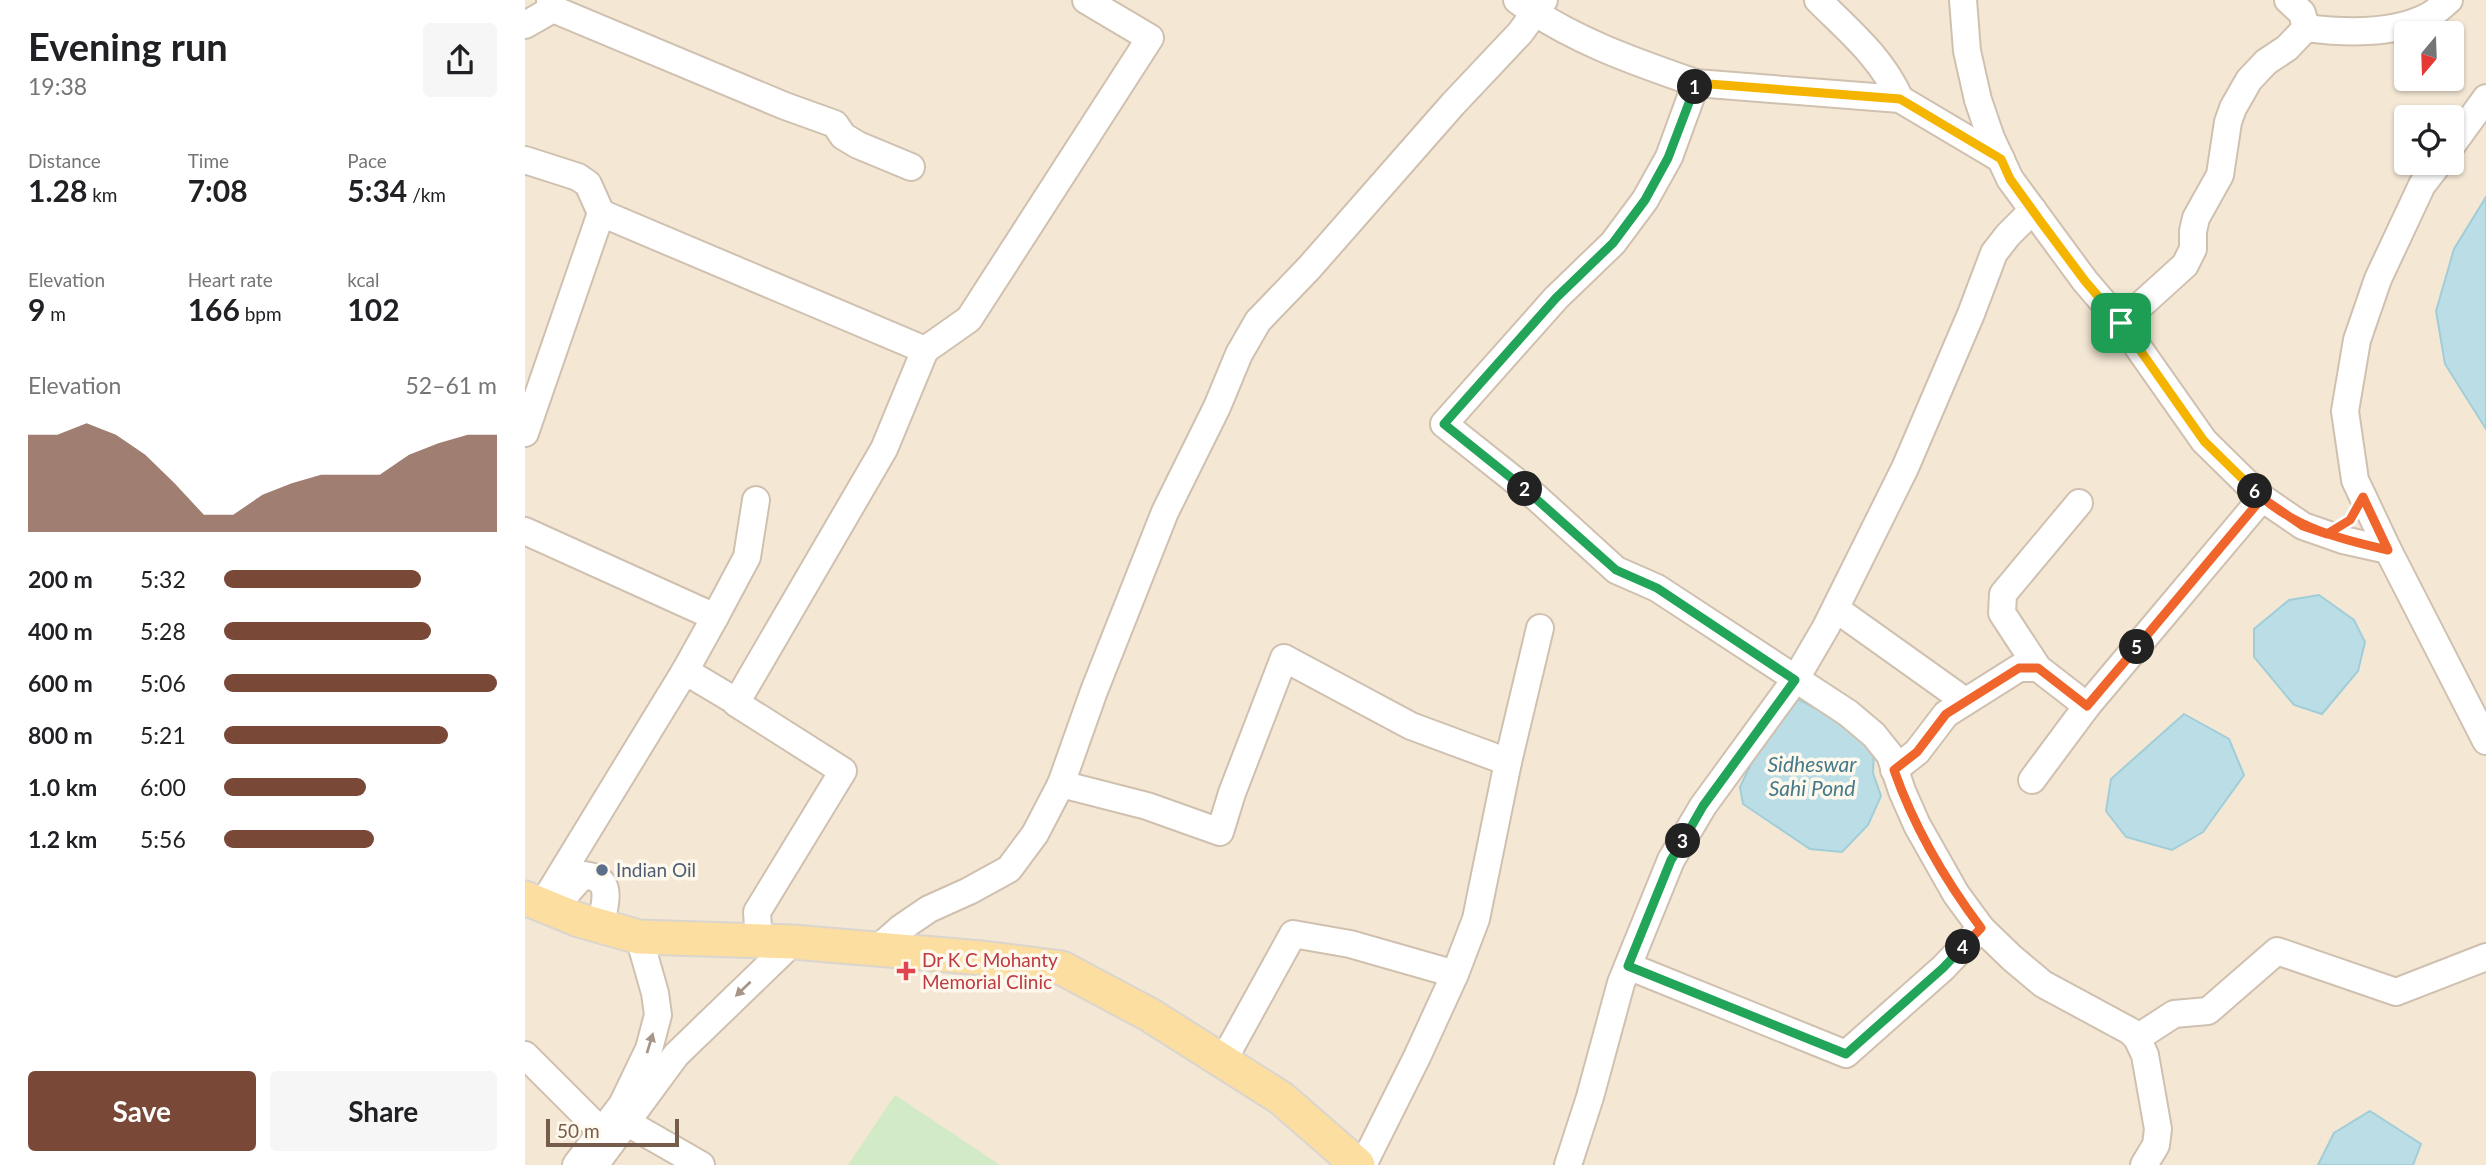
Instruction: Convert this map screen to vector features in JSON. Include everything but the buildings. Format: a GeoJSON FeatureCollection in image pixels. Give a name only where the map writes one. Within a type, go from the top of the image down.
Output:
{"type":"FeatureCollection","features":[{"type":"Feature","properties":{"kind":"main road"},"geometry":{"type":"LineString","coordinates":[[540,904],[639,937],[793,942],[1062,968],[1150,1015],[1281,1098],[1358,1165]]}},
{"type":"Feature","properties":{"kind":"street"},"geometry":{"type":"LineString","coordinates":[[737,702],[884,449],[926,350],[969,320],[1150,38],[1086,0]]}},
{"type":"Feature","properties":{"kind":"street"},"geometry":{"type":"LineString","coordinates":[[1818,0],[1877,59],[1900,99]]}},
{"type":"Feature","properties":{"kind":"street"},"geometry":{"type":"LineString","coordinates":[[1963,0],[1966,51],[1978,100],[1991,138],[2010,179],[2085,281],[2121,323],[2204,441],[2262,498],[2303,526],[2388,550]]}},
{"type":"Feature","properties":{"kind":"street"},"geometry":{"type":"LineString","coordinates":[[2288,0],[2302,13],[2306,28]]}},
{"type":"Feature","properties":{"kind":"street"},"geometry":{"type":"LineString","coordinates":[[2306,28],[2359,31],[2409,25],[2430,16],[2449,0]]}},
{"type":"Feature","properties":{"kind":"street"},"geometry":{"type":"LineString","coordinates":[[876,950],[901,928],[929,909],[1009,869],[1035,834],[1061,784],[1094,691],[1165,512],[1217,407],[1239,354],[1258,321],[1520,33],[1532,4],[1590,42],[1646,66],[1696,83],[1900,99],[2001,159]]}},
{"type":"Feature","properties":{"kind":"street"},"geometry":{"type":"LineString","coordinates":[[525,25],[551,5],[785,106],[835,124],[843,136],[858,145],[911,166]]}},
{"type":"Feature","properties":{"kind":"street"},"geometry":{"type":"LineString","coordinates":[[2121,323],[2185,265],[2193,249],[2196,218],[2220,175],[2228,122],[2233,108],[2249,80],[2306,28]]}},
{"type":"Feature","properties":{"kind":"street"},"geometry":{"type":"LineString","coordinates":[[1696,83],[1668,158],[1645,200],[1613,243],[1556,298],[1444,424],[1537,498],[1616,570],[1657,588],[1848,713],[1874,735],[1890,755],[1917,825],[1956,894],[1981,928],[2043,984],[2122,1026],[2137,1038],[2145,1055],[2158,1129],[2156,1145],[2144,1165]]}},
{"type":"Feature","properties":{"kind":"street"},"geometry":{"type":"LineString","coordinates":[[2464,128],[2486,98]]}},
{"type":"Feature","properties":{"kind":"street"},"geometry":{"type":"LineString","coordinates":[[525,160],[578,177],[589,184],[601,213],[527,424]]}},
{"type":"Feature","properties":{"kind":"street"},"geometry":{"type":"LineString","coordinates":[[2430,175],[2422,185],[2378,279],[2357,340],[2345,411],[2355,480],[2486,741]]}},
{"type":"Feature","properties":{"kind":"street"},"geometry":{"type":"LineString","coordinates":[[1568,1165],[1628,966],[1671,860],[1703,806],[1795,680],[1836,609],[1905,468],[1994,253],[2033,210]]}},
{"type":"Feature","properties":{"kind":"street"},"geometry":{"type":"LineString","coordinates":[[601,213],[926,350]]}},
{"type":"Feature","properties":{"kind":"street"},"geometry":{"type":"LineString","coordinates":[[2327,534],[2350,520],[2363,497]]}},
{"type":"Feature","properties":{"kind":"street"},"geometry":{"type":"LineString","coordinates":[[2032,780],[2087,706],[2262,498]]}},
{"type":"Feature","properties":{"kind":"street"},"geometry":{"type":"LineString","coordinates":[[540,904],[685,671],[715,617],[747,557],[756,500]]}},
{"type":"Feature","properties":{"kind":"street"},"geometry":{"type":"LineString","coordinates":[[2079,503],[2003,594],[2002,613],[2038,668],[2087,706]]}},
{"type":"Feature","properties":{"kind":"street"},"geometry":{"type":"LineString","coordinates":[[525,531],[715,617]]}},
{"type":"Feature","properties":{"kind":"street"},"geometry":{"type":"LineString","coordinates":[[1836,609],[1965,701]]}},
{"type":"Feature","properties":{"kind":"street"},"geometry":{"type":"LineString","coordinates":[[1363,1165],[1455,974],[1476,919],[1508,762],[1540,628]]}},
{"type":"Feature","properties":{"kind":"street"},"geometry":{"type":"LineString","coordinates":[[1061,784],[1147,806],[1220,832],[1232,793],[1284,659],[1411,726],[1508,762]]}},
{"type":"Feature","properties":{"kind":"street"},"geometry":{"type":"LineString","coordinates":[[1894,770],[1917,752],[1946,714],[2019,668],[2038,668]]}},
{"type":"Feature","properties":{"kind":"street"},"geometry":{"type":"LineString","coordinates":[[685,671],[843,771],[757,912],[759,941]]}},
{"type":"Feature","properties":{"kind":"street"},"geometry":{"type":"LineString","coordinates":[[540,904],[583,875],[590,876],[604,884],[606,893],[601,926]]}},
{"type":"Feature","properties":{"kind":"street"},"geometry":{"type":"LineString","coordinates":[[1628,966],[1846,1054],[1943,968],[1981,928]]}},
{"type":"Feature","properties":{"kind":"street"},"geometry":{"type":"LineString","coordinates":[[1223,1061],[1293,934],[1350,944],[1455,974]]}},
{"type":"Feature","properties":{"kind":"street"},"geometry":{"type":"LineString","coordinates":[[576,1165],[622,1105],[649,1049],[658,1015],[655,993],[639,937]]}},
{"type":"Feature","properties":{"kind":"street"},"geometry":{"type":"LineString","coordinates":[[595,1165],[676,1055],[793,942]]}},
{"type":"Feature","properties":{"kind":"street"},"geometry":{"type":"LineString","coordinates":[[2137,1038],[2174,1014],[2208,1011],[2277,951],[2396,992],[2486,957]]}},
{"type":"Feature","properties":{"kind":"street"},"geometry":{"type":"LineString","coordinates":[[525,1055],[602,1132]]}},
{"type":"Feature","properties":{"kind":"street"},"geometry":{"type":"LineString","coordinates":[[626,1122],[701,1165]]}},
{"type":"Feature","properties":{"kind":"shaded area"},"geometry":{"type":"Polygon","coordinates":[[[525,0],[2486,0],[2486,1165],[525,1165],[525,0]]]}},
{"type":"Feature","properties":{"kind":"green space"},"geometry":{"type":"Polygon","coordinates":[[[895,1095],[1000,1165],[848,1165],[895,1095]]]}},
{"type":"Feature","properties":{"kind":"water"},"geometry":{"type":"Polygon","coordinates":[[[2486,197],[2486,429],[2445,364],[2436,311],[2454,249],[2486,197]]]}},
{"type":"Feature","properties":{"kind":"water"},"geometry":{"type":"Polygon","coordinates":[[[2319,595],[2354,620],[2365,642],[2358,671],[2322,714],[2294,705],[2254,657],[2254,629],[2289,600],[2319,595]]]}},
{"type":"Feature","properties":{"kind":"water","name":"Sidheswar Sahi Pond"},"geometry":{"type":"Polygon","coordinates":[[[1797,699],[1838,719],[1874,752],[1873,773],[1881,796],[1868,825],[1842,852],[1810,849],[1743,804],[1740,787],[1767,731],[1797,699]]]}},
{"type":"Feature","properties":{"kind":"water"},"geometry":{"type":"Polygon","coordinates":[[[2184,714],[2229,739],[2244,775],[2203,832],[2172,850],[2126,837],[2106,811],[2111,779],[2184,714]]]}},
{"type":"Feature","properties":{"kind":"water"},"geometry":{"type":"Polygon","coordinates":[[[2370,1111],[2421,1144],[2413,1165],[2318,1165],[2334,1133],[2370,1111]]]}},
{"type":"Feature","properties":{"kind":"place","name":"Indian Oil"},"geometry":{"type":"Point","coordinates":[602,870]}},
{"type":"Feature","properties":{"kind":"place","name":"Dr K C Mohanty Memorial Clinic"},"geometry":{"type":"Point","coordinates":[906,971]}},
{"type":"Feature","properties":{"kind":"route"},"geometry":{"type":"LineString","coordinates":[[2121,323],[2085,281],[2041,222],[2010,179],[2001,159],[1900,99],[1696,83],[1668,158],[1645,200],[1613,243],[1556,298],[1444,424],[1537,498],[1616,570],[1657,588],[1795,680],[1703,806],[1671,860],[1628,966],[1846,1054],[1943,968],[1981,928],[1956,894],[1917,825],[1894,770],[1917,752],[1946,714],[2019,668],[2038,668],[2087,706],[2262,498],[2303,526],[2327,534],[2350,520],[2363,497],[2388,550],[2343,540],[2303,526],[2262,498],[2204,441],[2121,323]]}}]}
